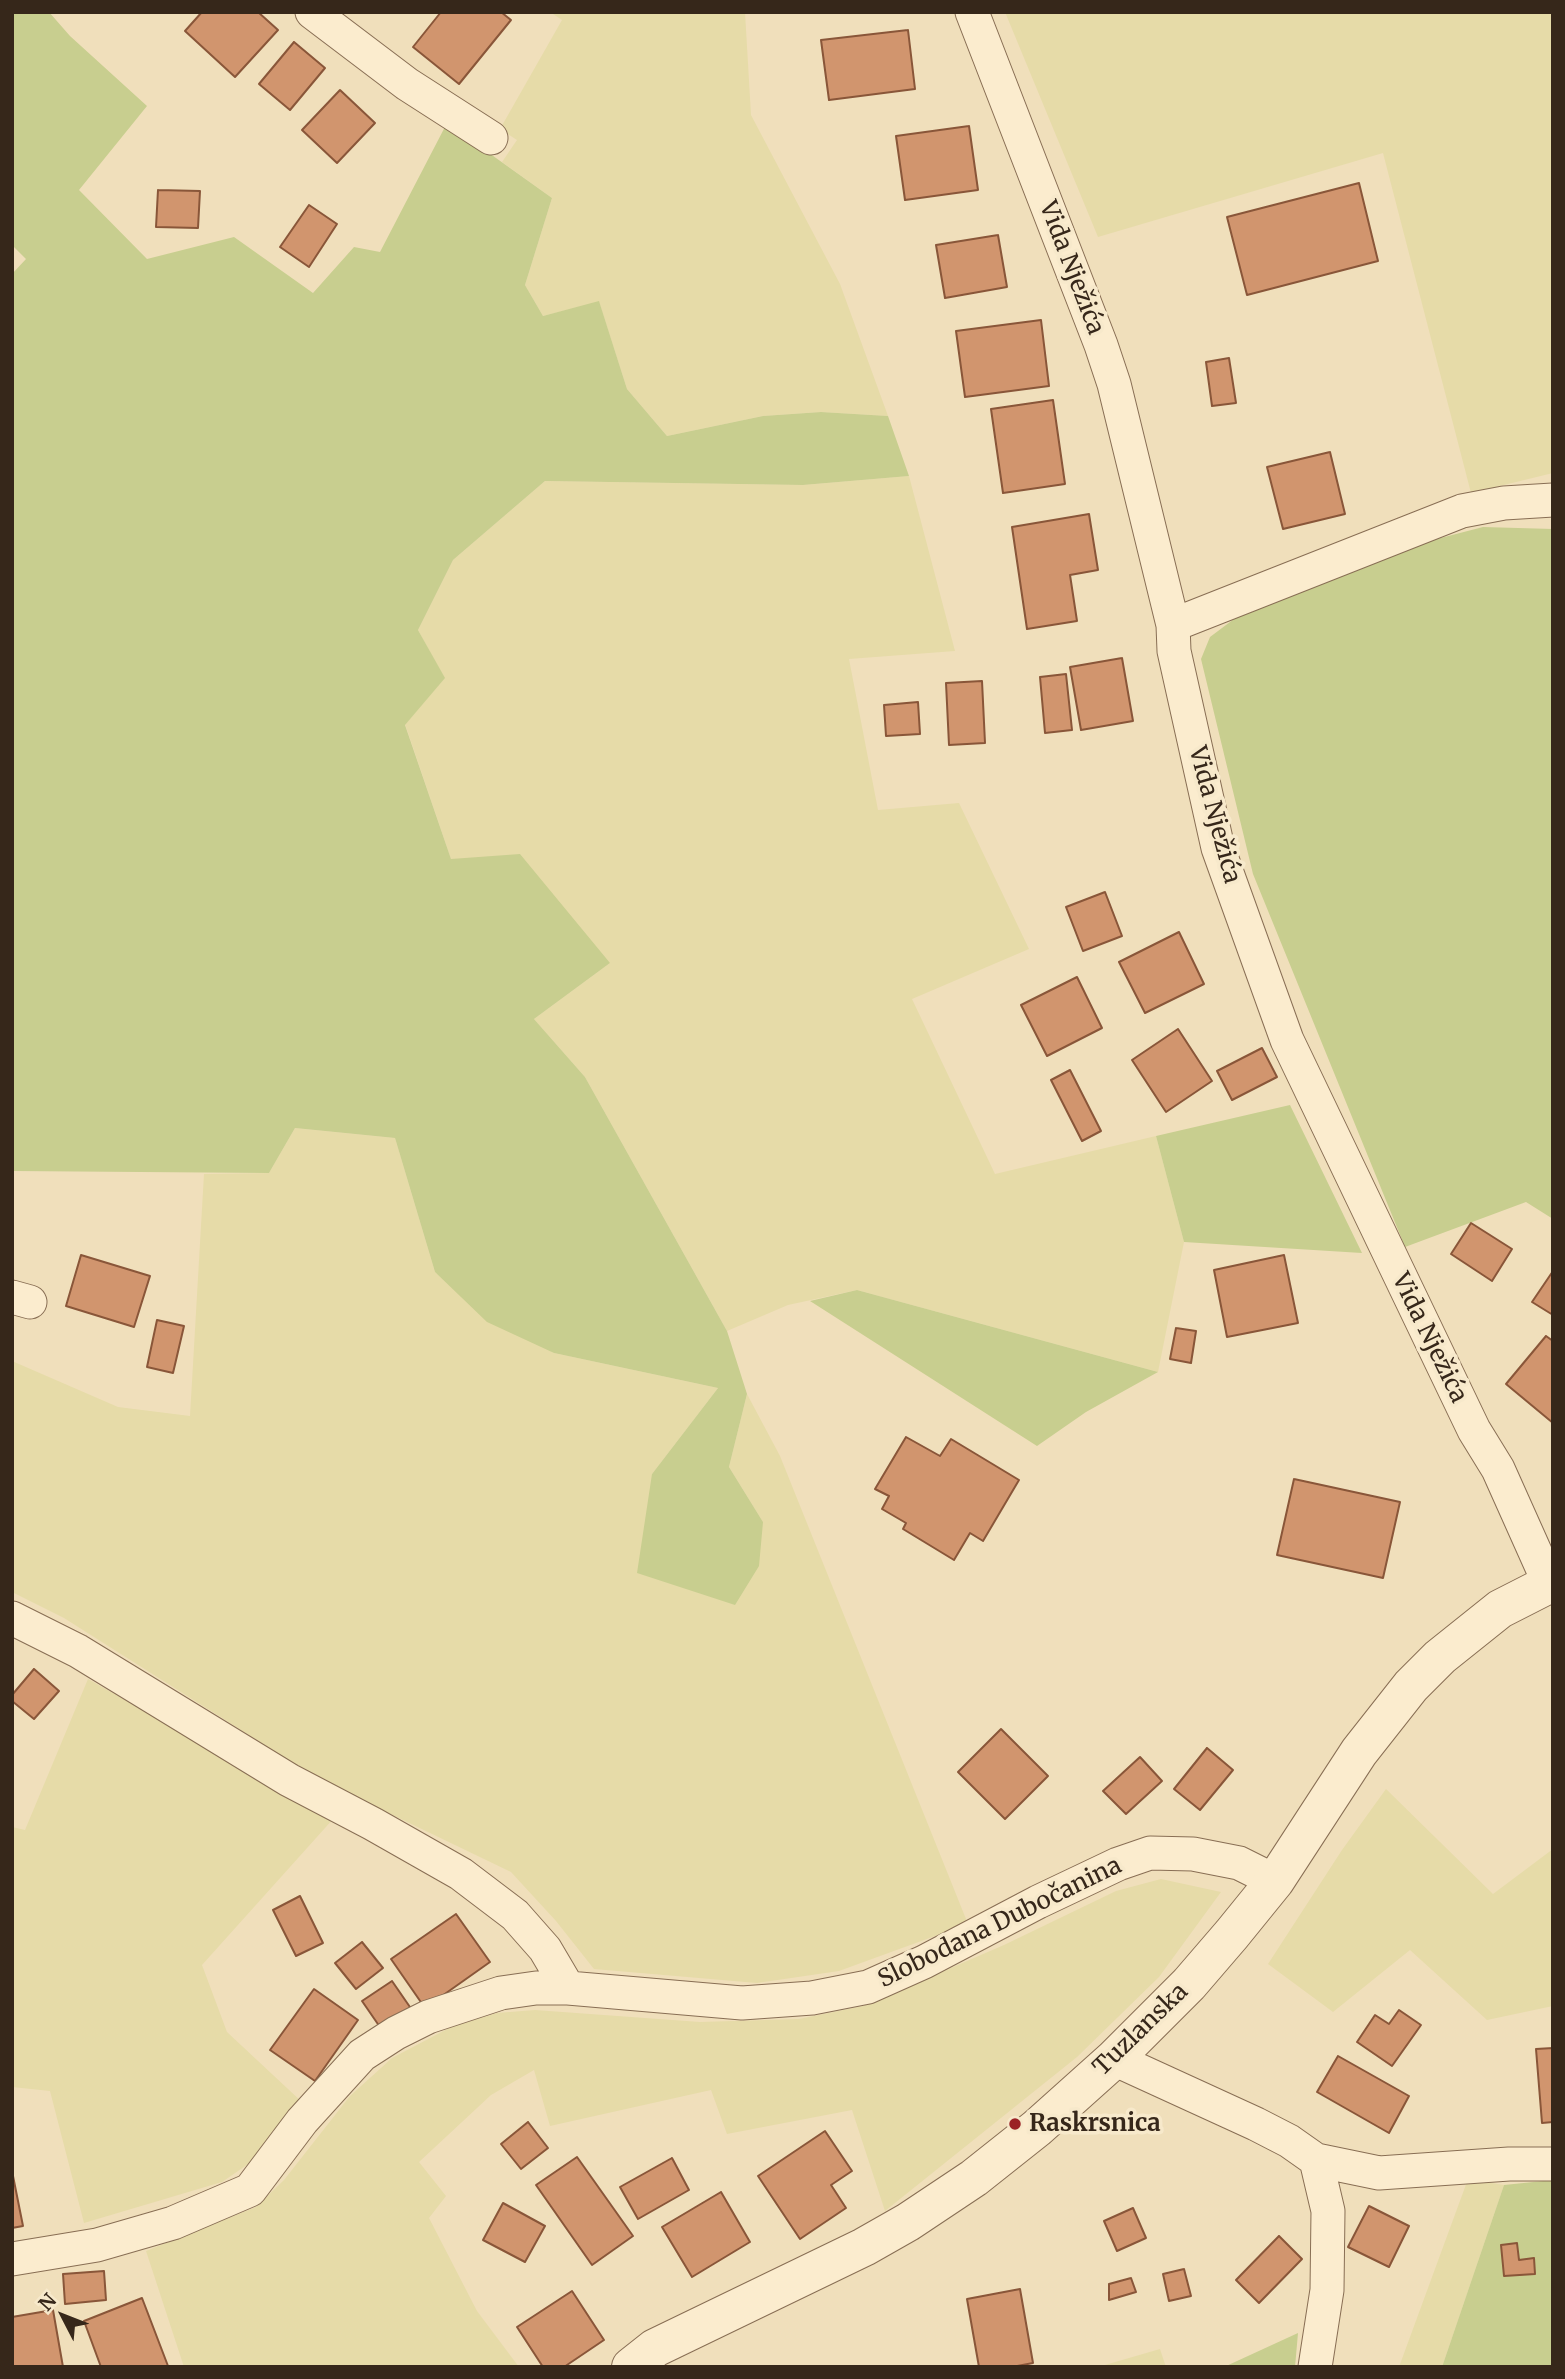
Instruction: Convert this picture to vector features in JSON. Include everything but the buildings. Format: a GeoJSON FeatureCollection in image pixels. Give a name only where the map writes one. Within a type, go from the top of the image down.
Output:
{"type":"FeatureCollection","features":[{"type":"Feature","properties":{"kind":"street"},"geometry":{"type":"LineString","coordinates":[[312,12],[407,84],[491,138]]}},
{"type":"Feature","properties":{"kind":"street","name":"Vida Nježića"},"geometry":{"type":"LineString","coordinates":[[972,12],[1105,358],[1173,625],[1174,651],[1218,848],[1287,1040],[1474,1430],[1498,1469],[1551,1583]]}},
{"type":"Feature","properties":{"kind":"street"},"geometry":{"type":"LineString","coordinates":[[1173,625],[1462,510],[1504,503],[1553,500]]}},
{"type":"Feature","properties":{"kind":"street","name":"Tuzlanska"},"geometry":{"type":"LineString","coordinates":[[631,2367],[655,2348],[829,2264],[908,2222],[974,2178],[1037,2128],[1114,2059],[1189,1984],[1275,1881],[1359,1752],[1411,1686],[1470,1631],[1500,1609],[1551,1583]]}},
{"type":"Feature","properties":{"kind":"street"},"geometry":{"type":"LineString","coordinates":[[12,1618],[78,1651],[289,1780],[461,1874],[516,1915],[545,1949],[568,1988]]}},
{"type":"Feature","properties":{"kind":"street","name":"Slobodana Dubočanina"},"geometry":{"type":"LineString","coordinates":[[12,2259],[96,2245],[173,2223],[250,2190],[302,2121],[362,2055],[396,2033],[428,2017],[500,1993],[536,1988],[568,1988],[742,2003],[812,1998],[868,1987],[924,1962],[1038,1902],[1118,1864],[1150,1853],[1193,1854],[1239,1863],[1275,1881]]}},
{"type":"Feature","properties":{"kind":"street"},"geometry":{"type":"LineString","coordinates":[[1114,2059],[1256,2124],[1289,2141],[1315,2160],[1378,2173],[1509,2164],[1553,2164]]}},
{"type":"Feature","properties":{"kind":"street"},"geometry":{"type":"LineString","coordinates":[[1315,2160],[1328,2211],[1326,2290],[1315,2367]]}},
{"type":"Feature","properties":{"kind":"shaded area"},"geometry":{"type":"Polygon","coordinates":[[[550,12],[745,12],[751,115],[840,284],[888,416],[821,412],[763,416],[667,436],[627,389],[599,302],[543,316],[525,285],[552,198],[502,162],[517,140],[500,129],[562,20],[550,12]]]}},
{"type":"Feature","properties":{"kind":"shaded area"},"geometry":{"type":"Polygon","coordinates":[[[1005,12],[1553,12],[1553,473],[1471,493],[1383,153],[1098,237],[1005,12]]]}},
{"type":"Feature","properties":{"kind":"shaded area"},"geometry":{"type":"Polygon","coordinates":[[[909,476],[955,651],[849,659],[878,810],[959,803],[1029,949],[912,999],[995,1174],[1156,1136],[1184,1242],[1158,1372],[857,1290],[788,1305],[727,1331],[585,1077],[534,1019],[610,963],[451,859],[405,724],[444,678],[418,630],[453,560],[545,481],[803,485],[909,476]]]}},
{"type":"Feature","properties":{"kind":"shaded area"},"geometry":{"type":"Polygon","coordinates":[[[295,1128],[395,1138],[435,1272],[554,1353],[718,1388],[652,1474],[763,1522],[729,1467],[747,1394],[780,1456],[968,1924],[839,1971],[757,1983],[594,1969],[556,1921],[511,1872],[320,1780],[64,1618],[12,1592],[12,1361],[118,1407],[190,1416],[204,1174],[269,1173],[295,1128]]]}},
{"type":"Feature","properties":{"kind":"shaded area"},"geometry":{"type":"Polygon","coordinates":[[[88,1679],[334,1818],[202,1965],[227,2032],[303,2103],[254,2160],[222,2182],[84,2223],[50,2091],[12,2087],[12,1827],[25,1830],[88,1679]]]}},
{"type":"Feature","properties":{"kind":"shaded area"},"geometry":{"type":"Polygon","coordinates":[[[1386,1789],[1493,1894],[1553,1849],[1553,2006],[1487,2020],[1410,1950],[1333,2012],[1268,1964],[1342,1850],[1386,1789]]]}},
{"type":"Feature","properties":{"kind":"shaded area"},"geometry":{"type":"Polygon","coordinates":[[[1161,1879],[1221,1892],[1159,1977],[1077,2057],[885,2211],[852,2110],[727,2134],[711,2090],[550,2126],[534,2070],[491,2095],[419,2162],[446,2196],[429,2218],[477,2311],[519,2367],[184,2367],[146,2251],[256,2207],[284,2180],[350,2096],[392,2058],[453,2026],[497,2013],[535,2010],[700,2022],[799,2019],[863,2006],[1004,1945],[1116,1891],[1161,1879]]]}},
{"type":"Feature","properties":{"kind":"shaded area"},"geometry":{"type":"Polygon","coordinates":[[[1468,2179],[1504,2185],[1442,2367],[1399,2367],[1468,2179]]]}},
{"type":"Feature","properties":{"kind":"shaded area"},"geometry":{"type":"Polygon","coordinates":[[[1160,2349],[1166,2367],[1098,2367],[1160,2349]]]}},
{"type":"Feature","properties":{"kind":"green space"},"geometry":{"type":"Polygon","coordinates":[[[12,12],[49,12],[70,36],[147,106],[79,190],[147,259],[234,237],[313,293],[354,247],[380,252],[447,123],[552,198],[525,285],[543,316],[599,301],[627,389],[667,436],[763,416],[821,412],[888,416],[909,476],[803,485],[545,481],[453,560],[418,630],[445,678],[405,725],[451,859],[520,854],[610,963],[534,1019],[585,1077],[727,1331],[747,1394],[729,1467],[763,1522],[759,1566],[735,1605],[637,1573],[652,1474],[718,1388],[554,1353],[487,1322],[435,1272],[395,1138],[295,1128],[269,1173],[12,1171],[12,274],[26,259],[12,245],[12,12]]]}},
{"type":"Feature","properties":{"kind":"green space"},"geometry":{"type":"Polygon","coordinates":[[[1483,527],[1553,529],[1553,1219],[1526,1202],[1405,1247],[1253,874],[1201,659],[1210,637],[1234,619],[1433,540],[1483,527]]]}},
{"type":"Feature","properties":{"kind":"green space"},"geometry":{"type":"Polygon","coordinates":[[[1290,1105],[1362,1253],[1184,1242],[1156,1136],[1290,1105]]]}},
{"type":"Feature","properties":{"kind":"green space"},"geometry":{"type":"Polygon","coordinates":[[[857,1290],[1158,1372],[1086,1412],[1037,1446],[810,1301],[857,1290]]]}},
{"type":"Feature","properties":{"kind":"green space"},"geometry":{"type":"Polygon","coordinates":[[[1553,2180],[1553,2367],[1442,2367],[1504,2185],[1553,2180]]]}},
{"type":"Feature","properties":{"kind":"green space"},"geometry":{"type":"Polygon","coordinates":[[[1298,2333],[1295,2367],[1224,2367],[1298,2333]]]}},
{"type":"Feature","properties":{"kind":"place","name":"Raskrsnica"},"geometry":{"type":"Point","coordinates":[1015,2124]}}]}
